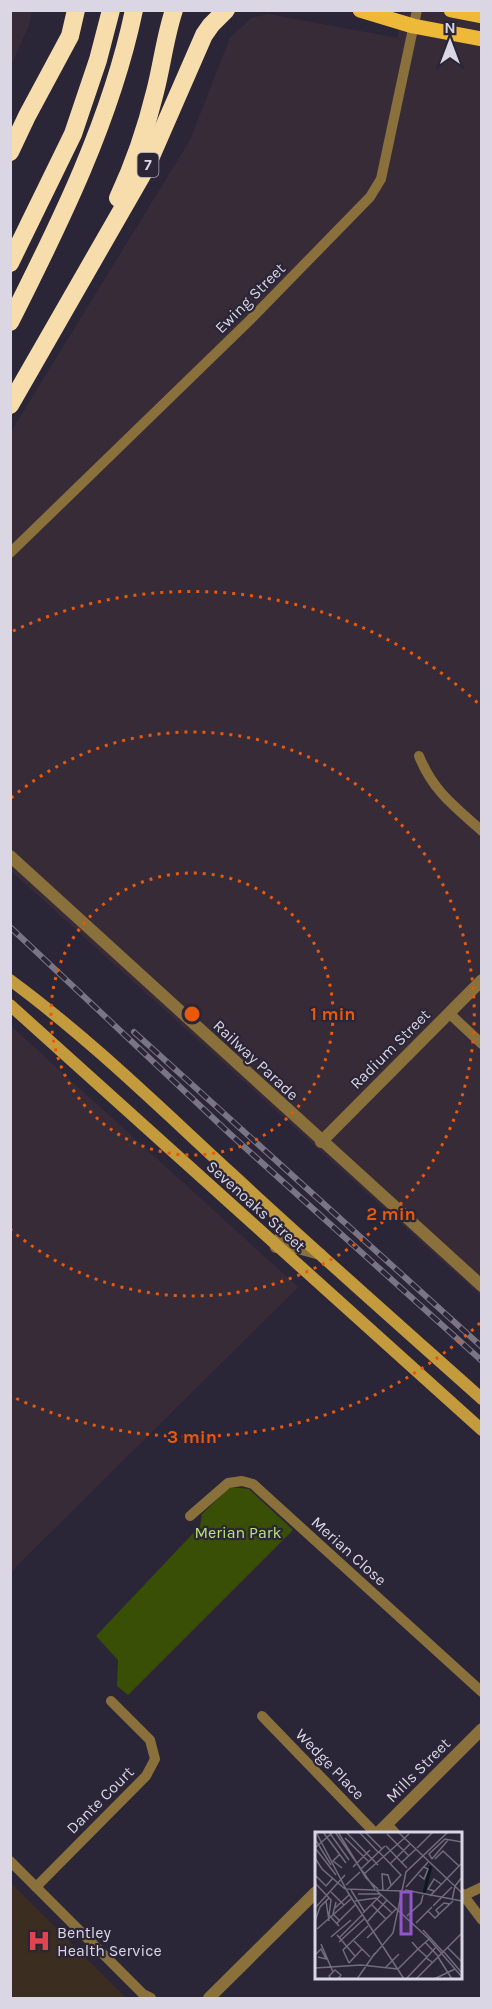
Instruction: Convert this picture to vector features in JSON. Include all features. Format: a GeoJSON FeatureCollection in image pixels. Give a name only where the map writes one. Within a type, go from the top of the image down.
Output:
{"type":"FeatureCollection","features":[{"type":"Feature","properties":{"kind":"highway"},"geometry":{"type":"LineString","coordinates":[[10,152],[27,116],[57,64],[70,36],[76,10]]}},
{"type":"Feature","properties":{"kind":"highway"},"geometry":{"type":"LineString","coordinates":[[10,405],[60,316],[140,147],[174,10]]}},
{"type":"Feature","properties":{"kind":"highway","name":"7"},"geometry":{"type":"LineString","coordinates":[[60,316],[146,168],[204,36],[226,10]]}},
{"type":"Feature","properties":{"kind":"highway"},"geometry":{"type":"LineString","coordinates":[[10,263],[73,134],[98,60],[110,12]]}},
{"type":"Feature","properties":{"kind":"highway"},"geometry":{"type":"LineString","coordinates":[[10,322],[77,184],[121,67],[133,15]]}},
{"type":"Feature","properties":{"kind":"main road"},"geometry":{"type":"LineString","coordinates":[[360,10],[413,26],[482,39]]}},
{"type":"Feature","properties":{"kind":"main road"},"geometry":{"type":"LineString","coordinates":[[451,10],[482,16]]}},
{"type":"Feature","properties":{"kind":"main road","name":"Sevenoaks Street"},"geometry":{"type":"LineString","coordinates":[[10,980],[40,1002],[109,1061],[280,1219],[482,1399]]}},
{"type":"Feature","properties":{"kind":"main road","name":"Sevenoaks Street"},"geometry":{"type":"LineString","coordinates":[[10,1005],[482,1430]]}},
{"type":"Feature","properties":{"kind":"street","name":"Ewing Street"},"geometry":{"type":"LineString","coordinates":[[10,553],[250,320],[370,197],[381,179],[417,10]]}},
{"type":"Feature","properties":{"kind":"street"},"geometry":{"type":"LineString","coordinates":[[419,756],[428,776],[441,795],[482,831]]}},
{"type":"Feature","properties":{"kind":"street","name":"Railway Parade"},"geometry":{"type":"LineString","coordinates":[[10,856],[321,1142],[482,1286]]}},
{"type":"Feature","properties":{"kind":"street","name":"Radium Street"},"geometry":{"type":"LineString","coordinates":[[321,1142],[482,980]]}},
{"type":"Feature","properties":{"kind":"street"},"geometry":{"type":"LineString","coordinates":[[449,1013],[482,1044]]}},
{"type":"Feature","properties":{"kind":"street"},"geometry":{"type":"LineString","coordinates":[[280,1219],[281,1237],[276,1246],[298,1248],[320,1254]]}},
{"type":"Feature","properties":{"kind":"street","name":"Merian Close"},"geometry":{"type":"LineString","coordinates":[[190,1516],[228,1483],[242,1481],[253,1484],[482,1692]]}},
{"type":"Feature","properties":{"kind":"street","name":"Dante Court"},"geometry":{"type":"LineString","coordinates":[[36,1887],[146,1776],[155,1759],[150,1740],[111,1701]]}},
{"type":"Feature","properties":{"kind":"street","name":"Wedge Place"},"geometry":{"type":"LineString","coordinates":[[262,1716],[376,1832]]}},
{"type":"Feature","properties":{"kind":"street","name":"Mills Street"},"geometry":{"type":"LineString","coordinates":[[378,1832],[482,1729]]}},
{"type":"Feature","properties":{"kind":"street"},"geometry":{"type":"LineString","coordinates":[[387,1824],[395,1832]]}},
{"type":"Feature","properties":{"kind":"street"},"geometry":{"type":"LineString","coordinates":[[10,1861],[147,1997]]}},
{"type":"Feature","properties":{"kind":"street"},"geometry":{"type":"LineString","coordinates":[[482,1887],[463,1894],[482,1920]]}},
{"type":"Feature","properties":{"kind":"street"},"geometry":{"type":"LineString","coordinates":[[209,1997],[315,1893]]}},
{"type":"Feature","properties":{"kind":"shaded area"},"geometry":{"type":"Polygon","coordinates":[[[11,10],[32,11],[29,25],[11,66],[11,10]]]}},
{"type":"Feature","properties":{"kind":"shaded area"},"geometry":{"type":"Polygon","coordinates":[[[403,11],[481,11],[481,1296],[11,871],[10,433],[190,140],[230,38],[251,18],[268,14],[397,38],[403,11]]]}},
{"type":"Feature","properties":{"kind":"shaded area"},"geometry":{"type":"Polygon","coordinates":[[[11,1026],[298,1287],[11,1572],[11,1026]]]}},
{"type":"Feature","properties":{"kind":"shaded area","name":"Bentley Health Service"},"geometry":{"type":"Polygon","coordinates":[[[11,1883],[126,1998],[11,1998],[11,1883]]]}},
{"type":"Feature","properties":{"kind":"green space","name":"Merian Park"},"geometry":{"type":"Polygon","coordinates":[[[230,1487],[249,1489],[293,1530],[128,1695],[117,1686],[118,1660],[96,1636],[200,1526],[202,1514],[230,1487]]]}},
{"type":"Feature","properties":{"kind":"railway"},"geometry":{"type":"LineString","coordinates":[[10,927],[230,1134],[482,1361]]}},
{"type":"Feature","properties":{"kind":"railway"},"geometry":{"type":"LineString","coordinates":[[134,1032],[482,1347]]}},
{"type":"Feature","properties":{"kind":"place","name":"Bentley Health Service"},"geometry":{"type":"Point","coordinates":[39,1941]}}]}
